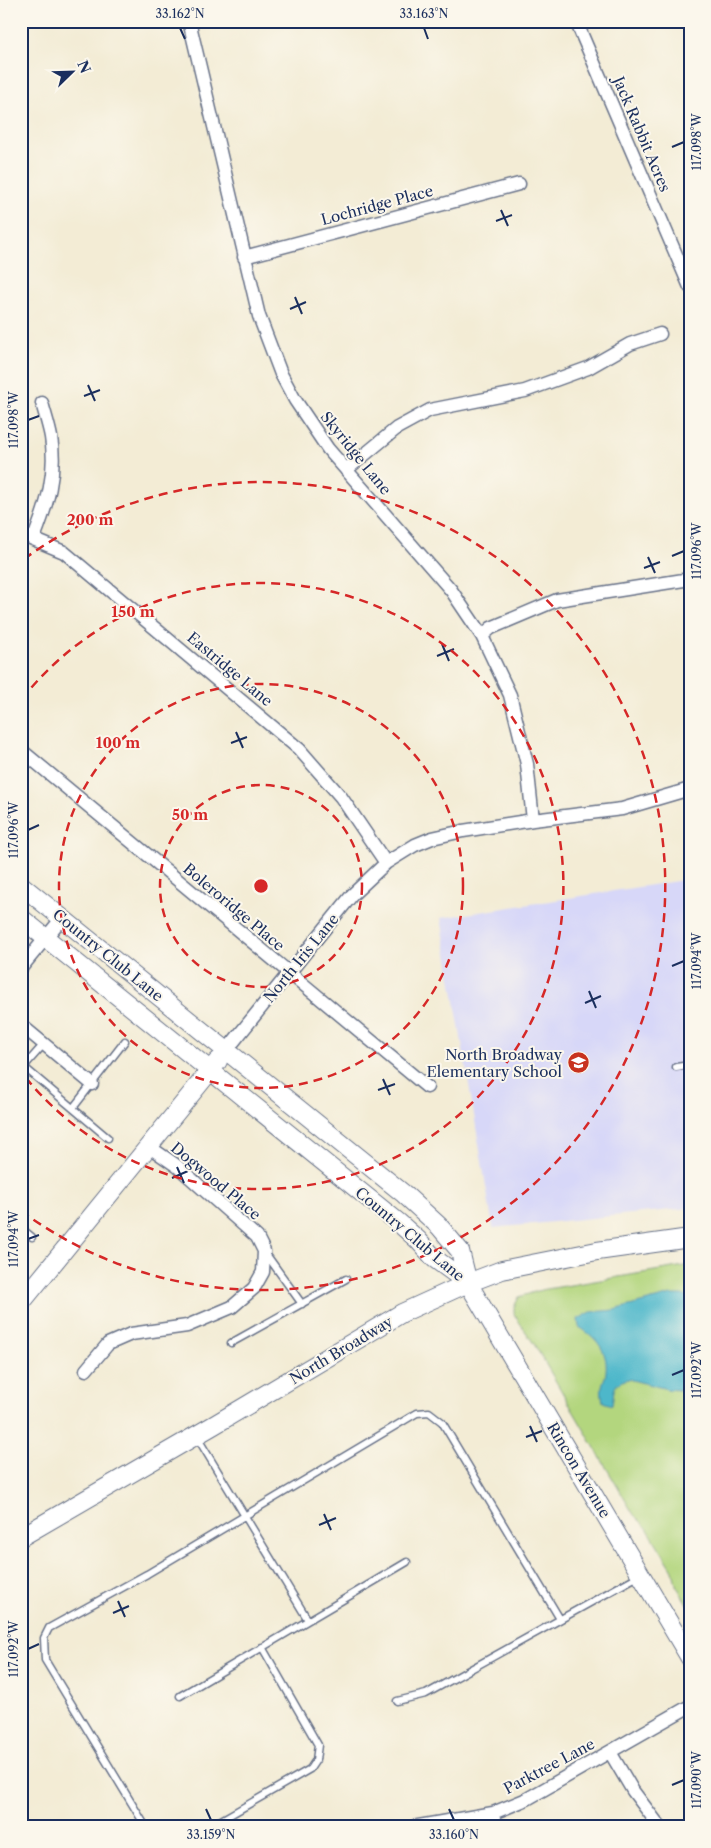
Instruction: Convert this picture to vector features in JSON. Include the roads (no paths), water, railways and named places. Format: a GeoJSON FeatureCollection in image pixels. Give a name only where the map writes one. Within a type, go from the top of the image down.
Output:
{"type":"FeatureCollection","features":[{"type":"Feature","properties":{"kind":"main road","name":"Country Club Lane"},"geometry":{"type":"LineString","coordinates":[[21,885],[404,1194],[439,1226],[460,1251],[468,1283]]}},
{"type":"Feature","properties":{"kind":"main road","name":"Country Club Lane"},"geometry":{"type":"LineString","coordinates":[[21,918],[398,1222],[435,1259],[468,1283]]}},
{"type":"Feature","properties":{"kind":"main road","name":"North Iris Lane"},"geometry":{"type":"LineString","coordinates":[[21,1303],[226,1051]]}},
{"type":"Feature","properties":{"kind":"main road","name":"North Broadway"},"geometry":{"type":"LineString","coordinates":[[21,1537],[402,1314],[468,1283],[502,1270],[597,1251],[690,1238]]}},
{"type":"Feature","properties":{"kind":"main road","name":"Rincon Avenue"},"geometry":{"type":"LineString","coordinates":[[468,1283],[690,1658]]}},
{"type":"Feature","properties":{"kind":"street","name":"Skyridge Lane"},"geometry":{"type":"LineString","coordinates":[[189,21],[259,316],[281,374],[295,400],[328,449],[451,590],[482,636],[510,696],[527,764],[534,820]]}},
{"type":"Feature","properties":{"kind":"street","name":"Jack Rabbit Acres"},"geometry":{"type":"LineString","coordinates":[[576,21],[690,287]]}},
{"type":"Feature","properties":{"kind":"street","name":"Lochridge Place"},"geometry":{"type":"LineString","coordinates":[[244,257],[519,184]]}},
{"type":"Feature","properties":{"kind":"street"},"geometry":{"type":"LineString","coordinates":[[346,470],[397,428],[430,410],[525,391],[588,368],[630,344],[660,334]]}},
{"type":"Feature","properties":{"kind":"street"},"geometry":{"type":"LineString","coordinates":[[27,536],[46,510],[53,474],[51,437],[42,403]]}},
{"type":"Feature","properties":{"kind":"street","name":"Eastridge Lane"},"geometry":{"type":"LineString","coordinates":[[27,536],[64,552],[299,749],[341,797],[386,863]]}},
{"type":"Feature","properties":{"kind":"street"},"geometry":{"type":"LineString","coordinates":[[482,636],[491,628],[557,600],[690,579]]}},
{"type":"Feature","properties":{"kind":"street","name":"Boleroridge Place"},"geometry":{"type":"LineString","coordinates":[[21,750],[427,1087]]}},
{"type":"Feature","properties":{"kind":"street","name":"North Iris Lane"},"geometry":{"type":"LineString","coordinates":[[226,1051],[352,895],[386,863],[414,845],[432,838],[463,831],[534,820],[622,810],[690,789]]}},
{"type":"Feature","properties":{"kind":"street"},"geometry":{"type":"LineString","coordinates":[[21,968],[62,918]]}},
{"type":"Feature","properties":{"kind":"street"},"geometry":{"type":"LineString","coordinates":[[21,1025],[92,1084]]}},
{"type":"Feature","properties":{"kind":"street","name":"Dogwood Place"},"geometry":{"type":"LineString","coordinates":[[148,1146],[177,1166],[257,1237],[264,1251]]}},
{"type":"Feature","properties":{"kind":"street"},"geometry":{"type":"LineString","coordinates":[[86,1370],[108,1344],[131,1334],[187,1326],[232,1307],[254,1288],[263,1272],[264,1251]]}},
{"type":"Feature","properties":{"kind":"street","name":"Parktree Lane"},"geometry":{"type":"LineString","coordinates":[[413,1827],[493,1813],[527,1799],[690,1706]]}},
{"type":"Feature","properties":{"kind":"street"},"geometry":{"type":"LineString","coordinates":[[610,1752],[633,1791],[660,1827]]}},
{"type":"Feature","properties":{"kind":"street"},"geometry":{"type":"LineString","coordinates":[[493,1813],[496,1827]]}},
{"type":"Feature","properties":{"kind":"lane"},"geometry":{"type":"LineString","coordinates":[[73,1108],[126,1041]]}},
{"type":"Feature","properties":{"kind":"lane"},"geometry":{"type":"LineString","coordinates":[[44,1044],[23,1068],[108,1138]]}},
{"type":"Feature","properties":{"kind":"lane"},"geometry":{"type":"LineString","coordinates":[[676,1067],[690,1065]]}},
{"type":"Feature","properties":{"kind":"lane"},"geometry":{"type":"LineString","coordinates":[[21,1228],[32,1237]]}},
{"type":"Feature","properties":{"kind":"lane"},"geometry":{"type":"LineString","coordinates":[[264,1251],[302,1304]]}},
{"type":"Feature","properties":{"kind":"lane"},"geometry":{"type":"LineString","coordinates":[[231,1343],[346,1279]]}},
{"type":"Feature","properties":{"kind":"lane"},"geometry":{"type":"LineString","coordinates":[[146,1827],[45,1660],[44,1638],[50,1628],[147,1574],[417,1413],[429,1412],[442,1422],[560,1619]]}},
{"type":"Feature","properties":{"kind":"lane"},"geometry":{"type":"LineString","coordinates":[[196,1436],[308,1620]]}},
{"type":"Feature","properties":{"kind":"lane"},"geometry":{"type":"LineString","coordinates":[[180,1696],[407,1562]]}},
{"type":"Feature","properties":{"kind":"lane"},"geometry":{"type":"LineString","coordinates":[[397,1701],[426,1694],[641,1574]]}},
{"type":"Feature","properties":{"kind":"lane"},"geometry":{"type":"LineString","coordinates":[[209,1827],[310,1769],[316,1760],[318,1745],[262,1647]]}},
{"type":"Feature","properties":{"kind":"water"},"geometry":{"type":"Polygon","coordinates":[[[671,1295],[682,1295],[690,1298],[690,1391],[667,1389],[628,1379],[616,1385],[612,1405],[603,1402],[602,1384],[606,1373],[605,1357],[596,1340],[579,1327],[578,1319],[591,1312],[614,1310],[671,1295]]]}},
{"type":"Feature","properties":{"kind":"place","name":"North Broadway Elementary School"},"geometry":{"type":"Point","coordinates":[578,1063]}}]}
